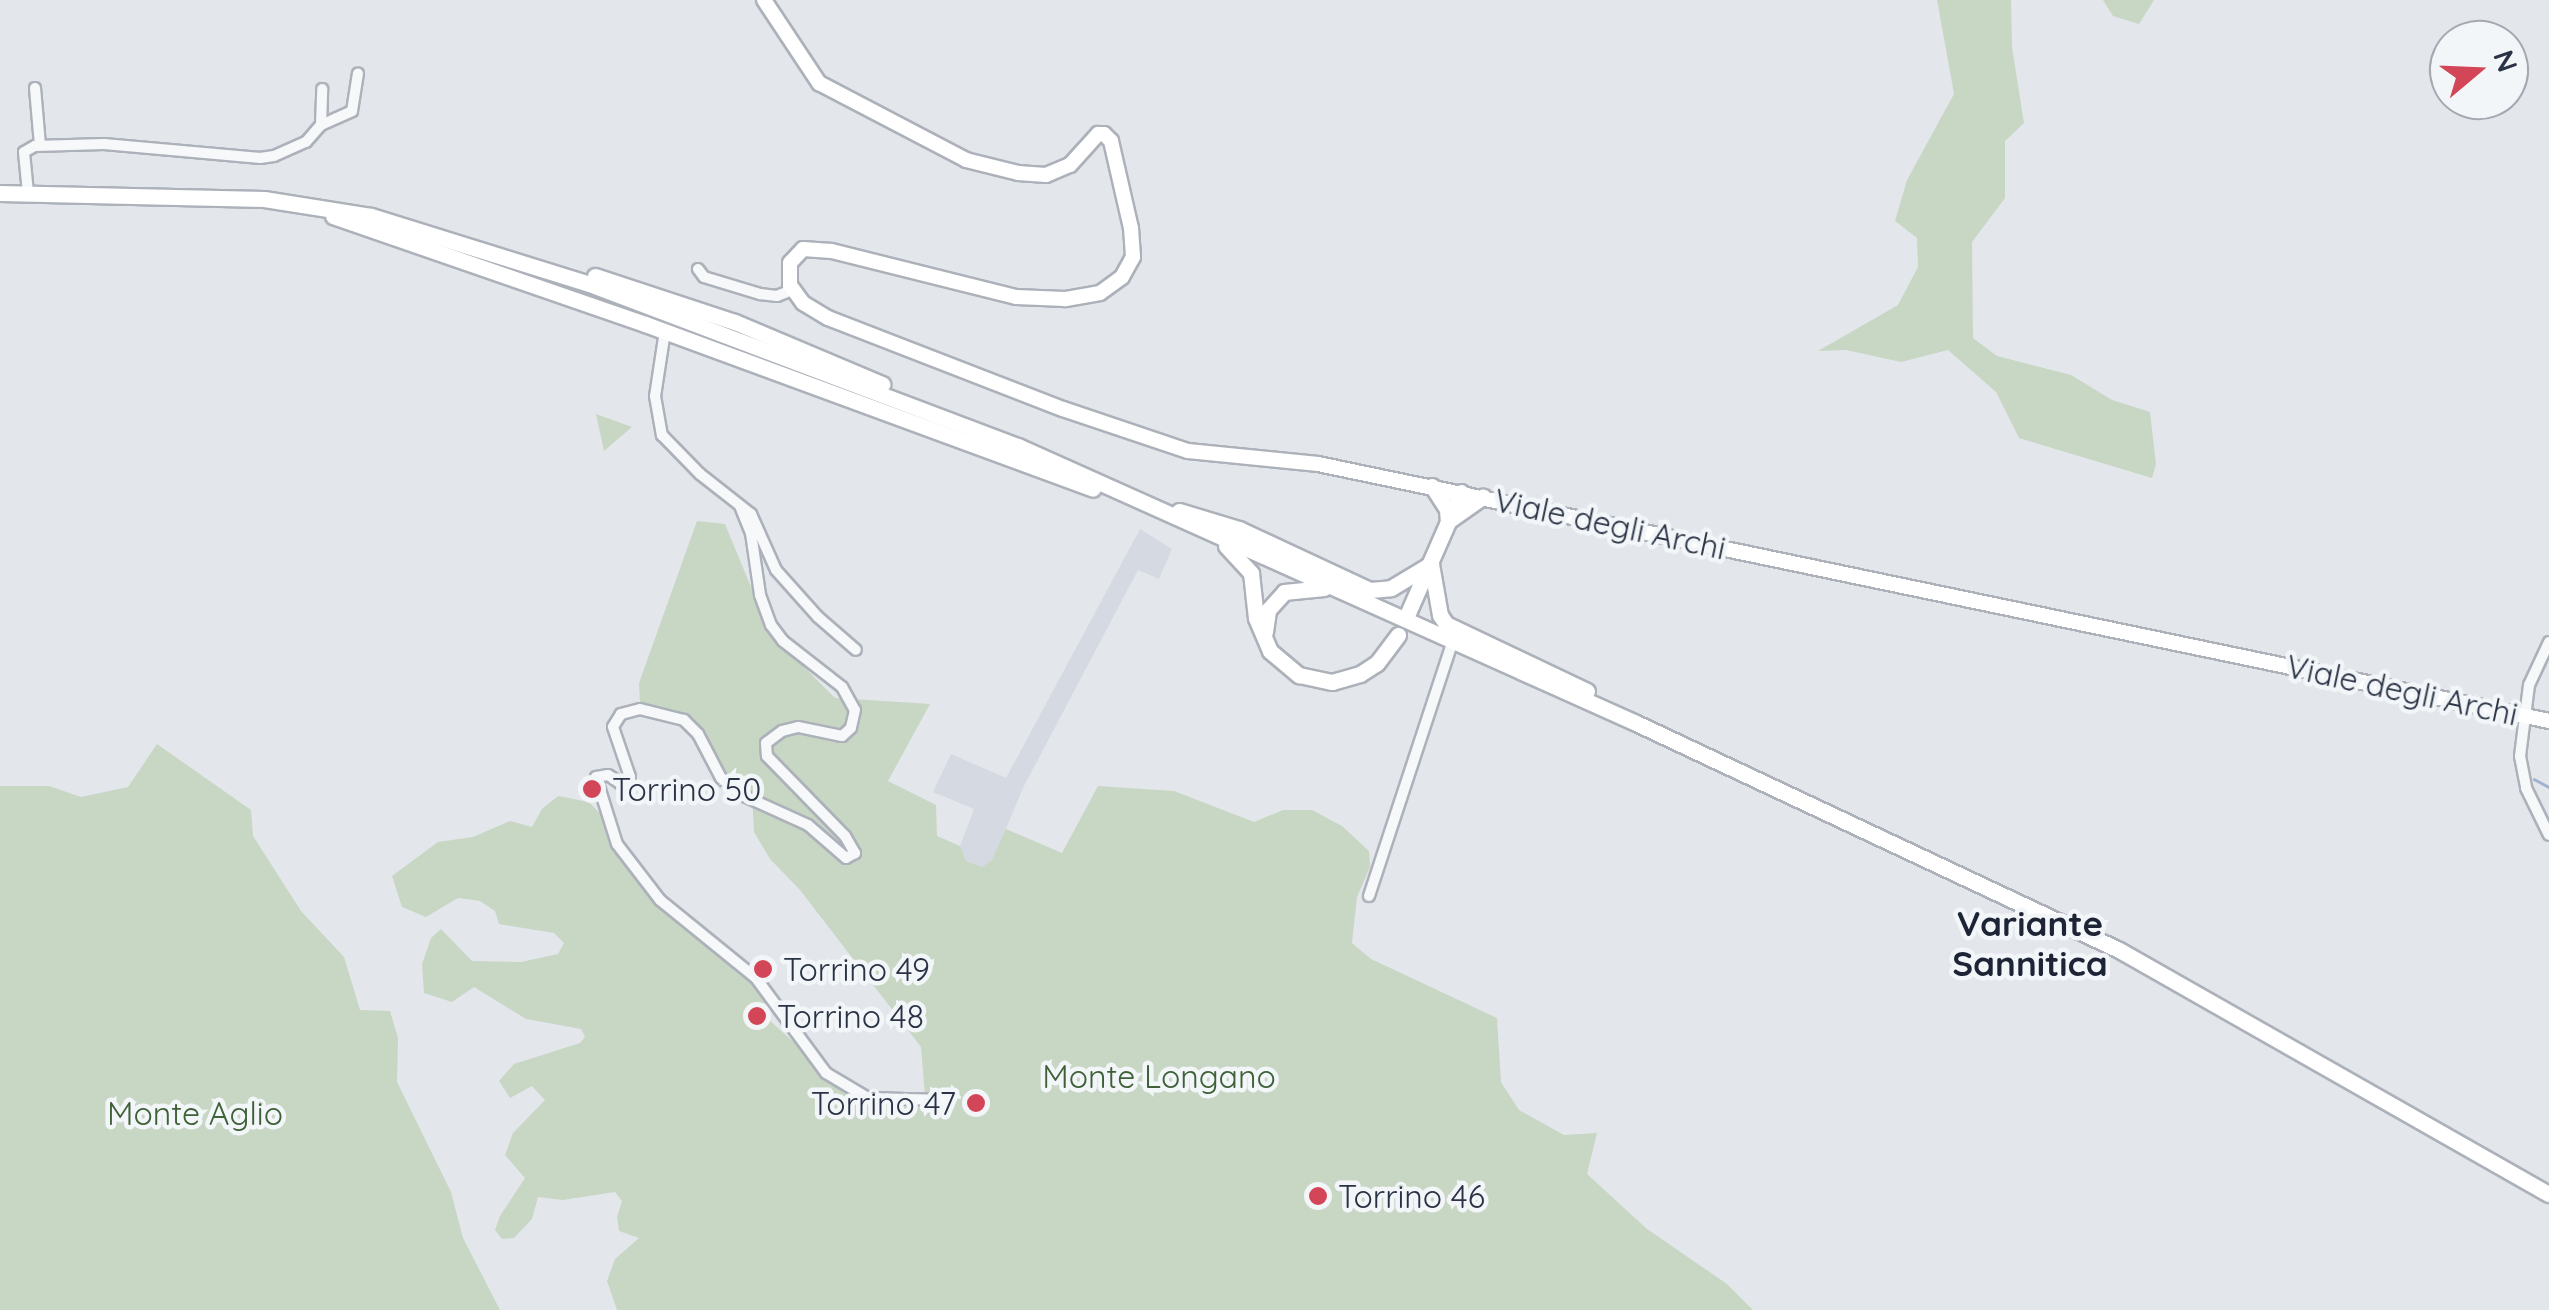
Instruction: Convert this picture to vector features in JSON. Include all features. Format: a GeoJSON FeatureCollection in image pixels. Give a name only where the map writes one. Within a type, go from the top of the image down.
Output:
{"type":"FeatureCollection","features":[{"type":"Feature","properties":{"kind":"main road"},"geometry":{"type":"LineString","coordinates":[[764,0],[819,84],[966,160],[1018,173],[1046,175],[1070,165],[1098,134],[1104,134],[1111,142],[1134,245],[1127,270],[1116,284],[1100,293],[1065,299],[984,290],[809,248],[800,250],[790,262],[792,290]]}},
{"type":"Feature","properties":{"kind":"main road"},"geometry":{"type":"LineString","coordinates":[[0,192],[264,199],[339,208],[460,240],[623,297],[1018,446],[1151,503],[1239,530],[1370,590],[1390,588],[1431,564]]}},
{"type":"Feature","properties":{"kind":"main road"},"geometry":{"type":"LineString","coordinates":[[296,204],[665,331],[1179,519],[1636,723],[2119,950],[2549,1194]]}},
{"type":"Feature","properties":{"kind":"main road","name":"Viale degli Archi"},"geometry":{"type":"LineString","coordinates":[[792,290],[803,303],[828,318],[1188,451],[1318,464],[1432,486],[2549,722]]}},
{"type":"Feature","properties":{"kind":"main road"},"geometry":{"type":"LineString","coordinates":[[1432,486],[1447,509],[1448,522]]}},
{"type":"Feature","properties":{"kind":"main road"},"geometry":{"type":"LineString","coordinates":[[1408,613],[1461,492]]}},
{"type":"Feature","properties":{"kind":"main road"},"geometry":{"type":"LineString","coordinates":[[1448,522],[1482,497]]}},
{"type":"Feature","properties":{"kind":"main road"},"geometry":{"type":"LineString","coordinates":[[1151,503],[1179,519]]}},
{"type":"Feature","properties":{"kind":"main road"},"geometry":{"type":"LineString","coordinates":[[1212,534],[1251,573],[1256,618],[1264,641],[1290,671],[1332,682],[1369,670],[1398,635]]}},
{"type":"Feature","properties":{"kind":"main road"},"geometry":{"type":"LineString","coordinates":[[1431,564],[1440,615],[1446,624],[1587,691],[1636,723]]}},
{"type":"Feature","properties":{"kind":"main road"},"geometry":{"type":"LineString","coordinates":[[1264,641],[1268,610],[1284,592],[1328,588]]}},
{"type":"Feature","properties":{"kind":"street"},"geometry":{"type":"LineString","coordinates":[[28,193],[24,152],[40,145],[104,144],[260,158],[306,142],[321,125],[352,111],[358,73]]}},
{"type":"Feature","properties":{"kind":"street"},"geometry":{"type":"LineString","coordinates":[[36,88],[40,145]]}},
{"type":"Feature","properties":{"kind":"street"},"geometry":{"type":"LineString","coordinates":[[321,125],[322,89]]}},
{"type":"Feature","properties":{"kind":"street"},"geometry":{"type":"LineString","coordinates":[[698,269],[704,277],[760,294],[777,296],[792,290]]}},
{"type":"Feature","properties":{"kind":"street"},"geometry":{"type":"LineString","coordinates":[[665,331],[654,396],[662,435],[758,522],[776,570],[818,618],[856,650]]}},
{"type":"Feature","properties":{"kind":"street"},"geometry":{"type":"LineString","coordinates":[[740,506],[751,533],[760,595],[771,625],[783,642],[842,687],[854,704],[851,728],[842,736],[798,727],[782,731],[766,743],[767,756],[846,836],[855,853],[846,858],[808,825],[742,795],[721,778],[698,734],[684,720],[640,709],[621,714],[613,728],[630,777],[620,783],[608,775],[596,777],[617,844],[660,900],[756,978],[826,1073],[868,1098],[944,1100]]}},
{"type":"Feature","properties":{"kind":"street"},"geometry":{"type":"LineString","coordinates":[[2549,642],[2529,686],[2520,744],[2522,774],[2549,835]]}},
{"type":"Feature","properties":{"kind":"street"},"geometry":{"type":"LineString","coordinates":[[1369,896],[1452,643]]}},
{"type":"Feature","properties":{"kind":"shaded area"},"geometry":{"type":"Polygon","coordinates":[[[1140,529],[1172,549],[1159,579],[1138,570],[1023,788],[993,860],[982,867],[966,861],[960,846],[974,809],[933,792],[951,754],[1006,778],[1140,529]]]}},
{"type":"Feature","properties":{"kind":"green space"},"geometry":{"type":"Polygon","coordinates":[[[1937,0],[2011,0],[2012,47],[2024,123],[2005,141],[2005,198],[1972,242],[1973,338],[1997,356],[2071,375],[2112,400],[2150,412],[2156,464],[2152,478],[2019,438],[1996,392],[1948,350],[1901,362],[1846,350],[1818,351],[1898,305],[1918,267],[1917,238],[1895,221],[1907,180],[1954,94],[1937,0]]]}},
{"type":"Feature","properties":{"kind":"green space"},"geometry":{"type":"Polygon","coordinates":[[[2103,0],[2154,0],[2139,24],[2113,16],[2103,0]]]}},
{"type":"Feature","properties":{"kind":"green space"},"geometry":{"type":"Polygon","coordinates":[[[596,414],[632,427],[604,451],[596,414]]]}},
{"type":"Feature","properties":{"kind":"green space","name":"Monte Longano"},"geometry":{"type":"Polygon","coordinates":[[[697,521],[725,524],[770,633],[835,698],[930,704],[888,781],[936,805],[937,836],[960,846],[966,861],[982,867],[992,860],[1006,829],[1062,853],[1098,786],[1174,791],[1254,822],[1283,810],[1312,810],[1342,826],[1369,851],[1370,867],[1357,897],[1352,943],[1371,959],[1497,1018],[1501,1082],[1519,1110],[1564,1135],[1597,1133],[1587,1174],[1647,1229],[1727,1284],[1753,1310],[617,1310],[607,1281],[615,1259],[639,1238],[619,1231],[617,1217],[622,1201],[615,1192],[563,1200],[538,1197],[532,1219],[514,1238],[502,1239],[495,1230],[500,1216],[525,1178],[505,1155],[513,1133],[545,1100],[532,1086],[510,1098],[499,1081],[514,1064],[580,1043],[585,1037],[581,1029],[526,1019],[474,987],[452,1002],[424,993],[422,964],[431,938],[441,929],[472,961],[521,962],[558,954],[564,943],[554,933],[499,924],[495,911],[480,901],[458,898],[426,917],[402,907],[392,876],[438,842],[473,837],[510,821],[532,827],[542,809],[558,796],[589,802],[607,821],[634,877],[736,963],[767,1000],[758,1010],[847,1090],[887,1105],[926,1107],[921,1047],[800,890],[770,859],[754,832],[752,796],[732,784],[705,735],[686,717],[640,703],[639,683],[697,521]]]}},
{"type":"Feature","properties":{"kind":"green space","name":"Monte Aglio"},"geometry":{"type":"Polygon","coordinates":[[[157,744],[251,810],[253,836],[301,911],[344,957],[360,1010],[390,1011],[398,1038],[397,1082],[451,1192],[463,1238],[500,1310],[0,1310],[0,786],[49,786],[81,797],[128,787],[157,744]]]}},
{"type":"Feature","properties":{"kind":"waterway"},"geometry":{"type":"LineString","coordinates":[[2534,779],[2549,787]]}},
{"type":"Feature","properties":{"kind":"place","name":"Torrino 50"},"geometry":{"type":"Point","coordinates":[592,789]}},
{"type":"Feature","properties":{"kind":"place","name":"Torrino 49"},"geometry":{"type":"Point","coordinates":[763,969]}},
{"type":"Feature","properties":{"kind":"place","name":"Torrino 48"},"geometry":{"type":"Point","coordinates":[757,1016]}},
{"type":"Feature","properties":{"kind":"place","name":"Torrino 47"},"geometry":{"type":"Point","coordinates":[976,1103]}},
{"type":"Feature","properties":{"kind":"place","name":"Torrino 46"},"geometry":{"type":"Point","coordinates":[1318,1196]}},
{"type":"Feature","properties":{"kind":"district","name":"Variante Sannitica"},"geometry":{"type":"Point","coordinates":[2030,943]}}]}
